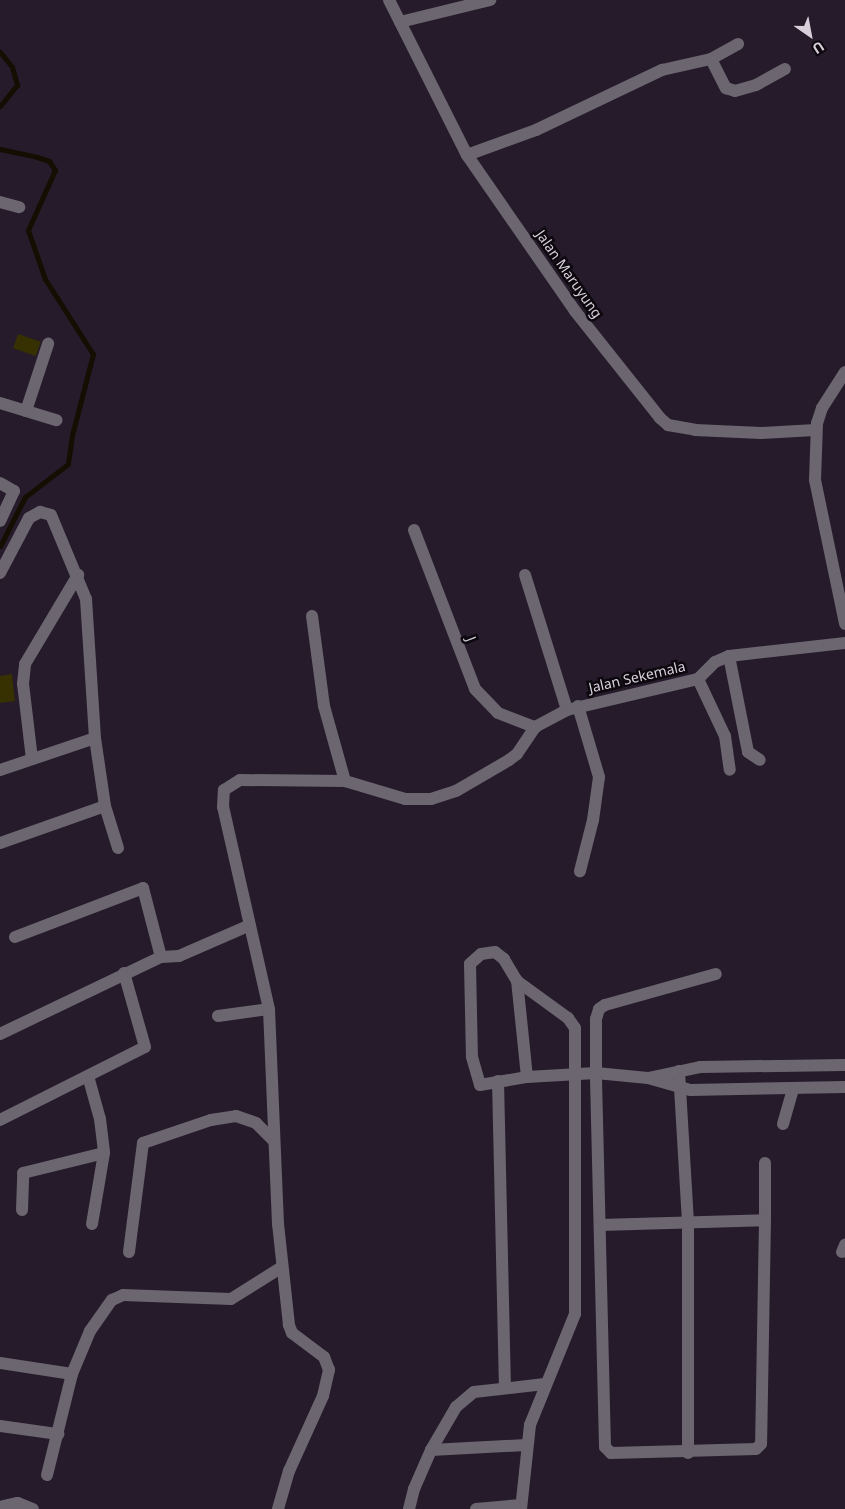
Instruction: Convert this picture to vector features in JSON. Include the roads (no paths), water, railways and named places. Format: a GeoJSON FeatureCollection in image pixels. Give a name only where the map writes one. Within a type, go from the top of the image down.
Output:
{"type":"FeatureCollection","features":[{"type":"Feature","properties":{"kind":"street","name":"Jalan Maruyung"},"geometry":{"type":"LineString","coordinates":[[389,0],[467,155],[575,311],[668,425],[695,430],[761,433],[815,430]]}},
{"type":"Feature","properties":{"kind":"street"},"geometry":{"type":"LineString","coordinates":[[400,22],[490,0]]}},
{"type":"Feature","properties":{"kind":"street"},"geometry":{"type":"LineString","coordinates":[[467,155],[536,130],[662,70],[711,59],[738,44]]}},
{"type":"Feature","properties":{"kind":"street"},"geometry":{"type":"LineString","coordinates":[[711,59],[726,88],[735,91],[756,85],[785,68]]}},
{"type":"Feature","properties":{"kind":"street"},"geometry":{"type":"LineString","coordinates":[[0,202],[19,207]]}},
{"type":"Feature","properties":{"kind":"street"},"geometry":{"type":"LineString","coordinates":[[26,411],[48,344]]}},
{"type":"Feature","properties":{"kind":"street"},"geometry":{"type":"LineString","coordinates":[[845,372],[822,408],[815,430],[815,480],[845,624]]}},
{"type":"Feature","properties":{"kind":"street"},"geometry":{"type":"LineString","coordinates":[[0,403],[56,420]]}},
{"type":"Feature","properties":{"kind":"street"},"geometry":{"type":"LineString","coordinates":[[0,521],[14,491],[6,485]]}},
{"type":"Feature","properties":{"kind":"street"},"geometry":{"type":"LineString","coordinates":[[0,573],[30,518],[46,512],[55,520],[78,575],[89,617],[95,738],[105,806],[118,848]]}},
{"type":"Feature","properties":{"kind":"street","name":"J"},"geometry":{"type":"LineString","coordinates":[[414,530],[475,689],[498,713],[535,727]]}},
{"type":"Feature","properties":{"kind":"street"},"geometry":{"type":"LineString","coordinates":[[32,759],[23,684],[25,664],[78,575]]}},
{"type":"Feature","properties":{"kind":"street"},"geometry":{"type":"LineString","coordinates":[[525,575],[599,777],[580,871]]}},
{"type":"Feature","properties":{"kind":"street"},"geometry":{"type":"LineString","coordinates":[[278,1509],[290,1471],[323,1396],[329,1370],[324,1357],[290,1329],[282,1267],[274,1140],[269,1009],[223,807],[224,790],[240,780],[345,781],[324,706],[312,616]]}},
{"type":"Feature","properties":{"kind":"street","name":"Jalan Sekemala"},"geometry":{"type":"LineString","coordinates":[[345,781],[405,799],[432,799],[451,793],[517,754],[535,727],[573,708],[698,679],[715,662],[729,656],[845,642]]}},
{"type":"Feature","properties":{"kind":"street"},"geometry":{"type":"LineString","coordinates":[[729,656],[748,752],[760,760]]}},
{"type":"Feature","properties":{"kind":"street"},"geometry":{"type":"LineString","coordinates":[[698,679],[725,736],[730,770]]}},
{"type":"Feature","properties":{"kind":"street"},"geometry":{"type":"LineString","coordinates":[[0,770],[95,738]]}},
{"type":"Feature","properties":{"kind":"street"},"geometry":{"type":"LineString","coordinates":[[0,843],[105,806]]}},
{"type":"Feature","properties":{"kind":"street"},"geometry":{"type":"LineString","coordinates":[[15,937],[143,888],[161,957]]}},
{"type":"Feature","properties":{"kind":"street"},"geometry":{"type":"LineString","coordinates":[[0,1034],[124,973],[161,957],[179,956],[250,925]]}},
{"type":"Feature","properties":{"kind":"street"},"geometry":{"type":"LineString","coordinates":[[527,1077],[516,981],[504,959],[495,952],[481,954],[470,964],[475,1078],[480,1085],[527,1077],[596,1073],[648,1078],[680,1088],[845,1087]]}},
{"type":"Feature","properties":{"kind":"street"},"geometry":{"type":"LineString","coordinates":[[0,1120],[146,1046],[124,973]]}},
{"type":"Feature","properties":{"kind":"street"},"geometry":{"type":"LineString","coordinates":[[716,974],[599,1009],[596,1019],[605,1446],[611,1454],[751,1452],[761,1444],[765,1163]]}},
{"type":"Feature","properties":{"kind":"street"},"geometry":{"type":"LineString","coordinates":[[476,1509],[521,1507],[526,1445],[545,1384],[575,1314],[575,1028],[568,1018],[516,981]]}},
{"type":"Feature","properties":{"kind":"street"},"geometry":{"type":"LineString","coordinates":[[218,1016],[269,1009]]}},
{"type":"Feature","properties":{"kind":"street"},"geometry":{"type":"LineString","coordinates":[[648,1078],[700,1067],[845,1065]]}},
{"type":"Feature","properties":{"kind":"street"},"geometry":{"type":"LineString","coordinates":[[679,1071],[688,1222],[688,1453]]}},
{"type":"Feature","properties":{"kind":"street"},"geometry":{"type":"LineString","coordinates":[[88,1076],[100,1119],[104,1153],[92,1224]]}},
{"type":"Feature","properties":{"kind":"street"},"geometry":{"type":"LineString","coordinates":[[498,1082],[505,1388]]}},
{"type":"Feature","properties":{"kind":"street"},"geometry":{"type":"LineString","coordinates":[[783,1124],[793,1088]]}},
{"type":"Feature","properties":{"kind":"street"},"geometry":{"type":"LineString","coordinates":[[129,1252],[143,1143],[211,1120],[236,1116],[256,1123],[274,1140]]}},
{"type":"Feature","properties":{"kind":"street"},"geometry":{"type":"LineString","coordinates":[[22,1210],[23,1172],[104,1153]]}},
{"type":"Feature","properties":{"kind":"street"},"geometry":{"type":"LineString","coordinates":[[600,1225],[765,1220]]}},
{"type":"Feature","properties":{"kind":"street"},"geometry":{"type":"LineString","coordinates":[[47,1474],[72,1374],[90,1331],[116,1297],[123,1295],[231,1299],[282,1267]]}},
{"type":"Feature","properties":{"kind":"street"},"geometry":{"type":"LineString","coordinates":[[0,1363],[72,1374]]}},
{"type":"Feature","properties":{"kind":"street"},"geometry":{"type":"LineString","coordinates":[[409,1509],[414,1488],[431,1450],[462,1400],[480,1390],[545,1384]]}},
{"type":"Feature","properties":{"kind":"street"},"geometry":{"type":"LineString","coordinates":[[0,1426],[58,1434]]}},
{"type":"Feature","properties":{"kind":"street"},"geometry":{"type":"LineString","coordinates":[[431,1450],[526,1445]]}},
{"type":"Feature","properties":{"kind":"street"},"geometry":{"type":"LineString","coordinates":[[0,1507],[18,1504],[33,1509]]}},
{"type":"Feature","properties":{"kind":"waterway"},"geometry":{"type":"LineString","coordinates":[[0,52],[12,67],[17,85],[0,106]]}},
{"type":"Feature","properties":{"kind":"waterway"},"geometry":{"type":"LineString","coordinates":[[0,149],[49,161],[55,170],[28,230],[45,279],[93,354],[72,435],[68,464],[25,497],[0,546]]}}]}
